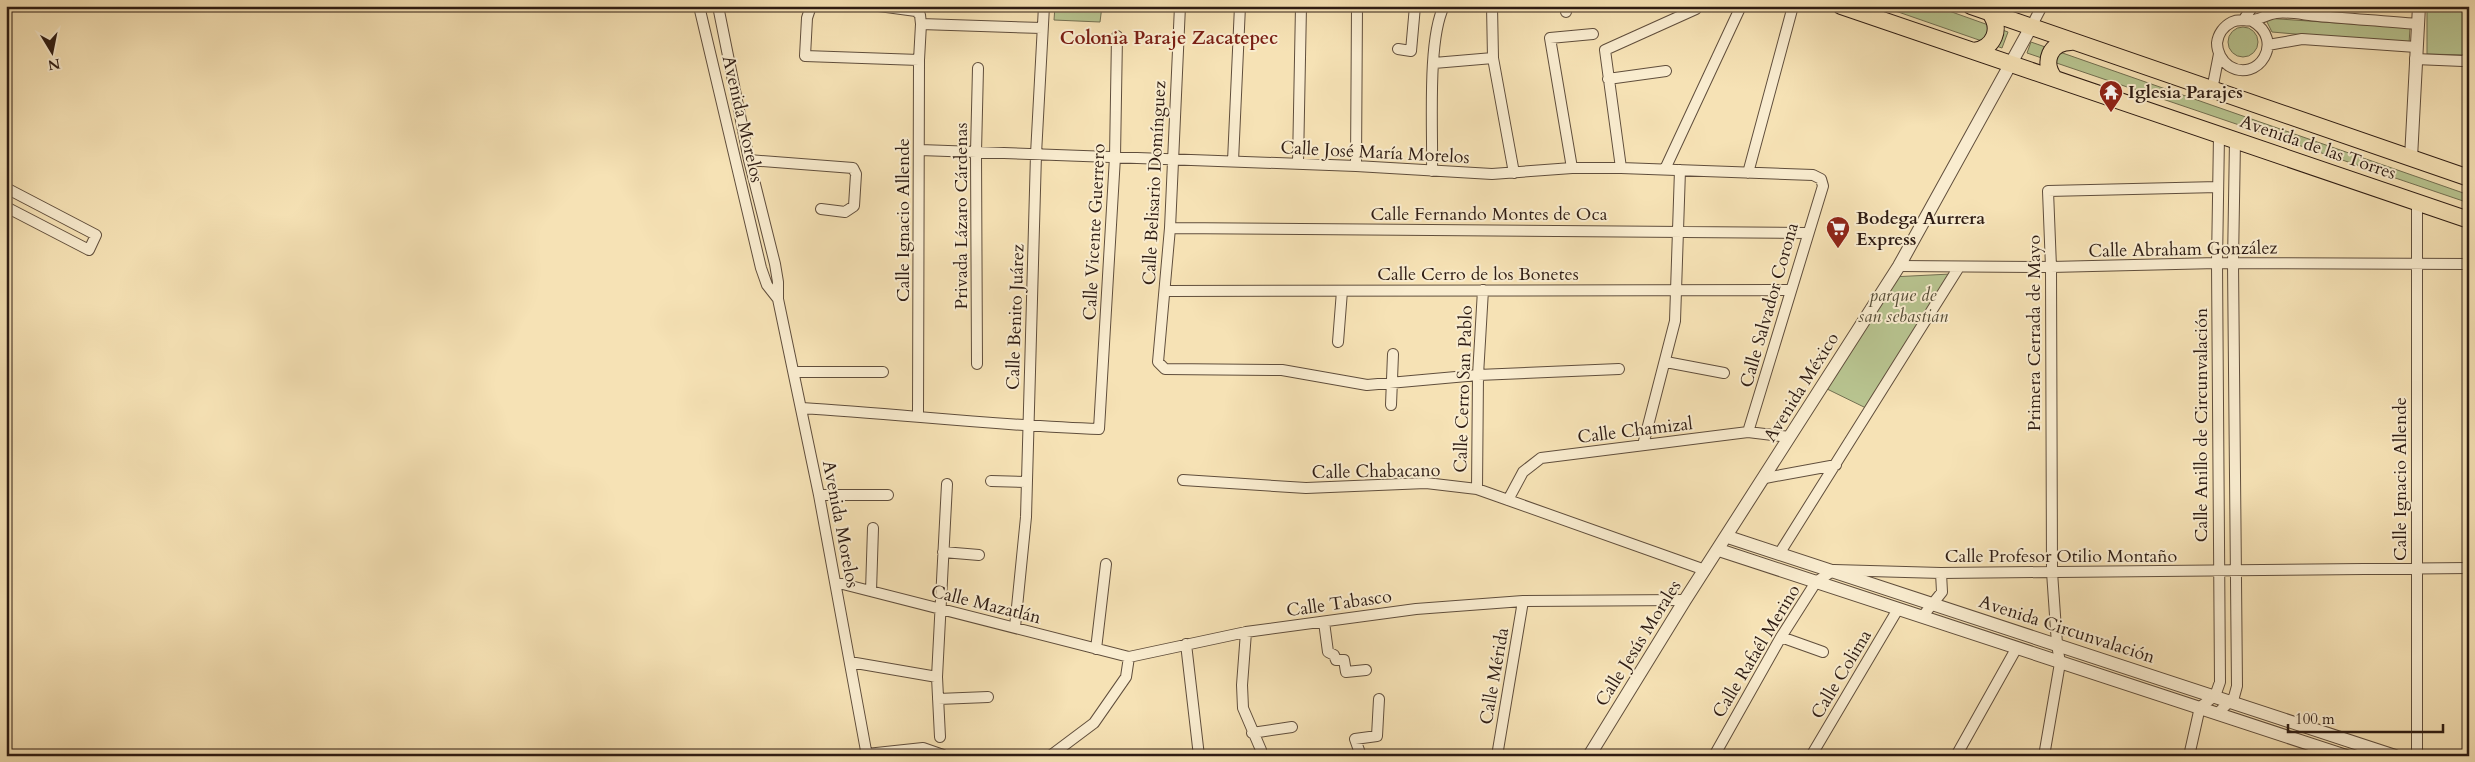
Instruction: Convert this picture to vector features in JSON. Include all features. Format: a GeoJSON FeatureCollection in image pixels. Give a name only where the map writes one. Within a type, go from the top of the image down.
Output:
{"type":"FeatureCollection","features":[{"type":"Feature","properties":{"kind":"main road","name":"Avenida de las Torres"},"geometry":{"type":"LineString","coordinates":[[1842,6],[2469,220]]}},
{"type":"Feature","properties":{"kind":"main road","name":"Avenida de las Torres"},"geometry":{"type":"LineString","coordinates":[[1971,6],[2469,178]]}},
{"type":"Feature","properties":{"kind":"main road"},"geometry":{"type":"LineString","coordinates":[[1974,51],[1984,48],[1994,38],[1995,22],[1990,13]]}},
{"type":"Feature","properties":{"kind":"main road"},"geometry":{"type":"LineString","coordinates":[[2054,78],[2049,69],[2050,54],[2056,46],[2071,42]]}},
{"type":"Feature","properties":{"kind":"street","name":"Avenida Morelos"},"geometry":{"type":"LineString","coordinates":[[699,6],[754,240],[767,284],[778,299]]}},
{"type":"Feature","properties":{"kind":"street","name":"Avenida Morelos"},"geometry":{"type":"LineString","coordinates":[[718,6],[749,160],[769,236],[778,282],[778,299],[819,495],[867,755]]}},
{"type":"Feature","properties":{"kind":"street"},"geometry":{"type":"LineString","coordinates":[[811,6],[807,18],[804,56],[919,60]]}},
{"type":"Feature","properties":{"kind":"street"},"geometry":{"type":"LineString","coordinates":[[879,6],[916,11],[920,16],[921,24],[1042,28]]}},
{"type":"Feature","properties":{"kind":"street","name":"Calle Benito Juárez"},"geometry":{"type":"LineString","coordinates":[[1015,627],[1026,517],[1036,154],[1044,6]]}},
{"type":"Feature","properties":{"kind":"street","name":"Calle Belisario Domínguez"},"geometry":{"type":"LineString","coordinates":[[1180,6],[1170,228],[1158,362],[1165,368],[1282,370],[1367,385],[1392,384]]}},
{"type":"Feature","properties":{"kind":"street"},"geometry":{"type":"LineString","coordinates":[[1233,161],[1240,6]]}},
{"type":"Feature","properties":{"kind":"street"},"geometry":{"type":"LineString","coordinates":[[1298,163],[1302,6]]}},
{"type":"Feature","properties":{"kind":"street"},"geometry":{"type":"LineString","coordinates":[[1356,166],[1357,6]]}},
{"type":"Feature","properties":{"kind":"street"},"geometry":{"type":"LineString","coordinates":[[1398,49],[1411,51],[1415,6]]}},
{"type":"Feature","properties":{"kind":"street"},"geometry":{"type":"LineString","coordinates":[[1432,171],[1434,63],[1438,19],[1444,6]]}},
{"type":"Feature","properties":{"kind":"street"},"geometry":{"type":"LineString","coordinates":[[1492,6],[1493,58],[1514,173]]}},
{"type":"Feature","properties":{"kind":"street"},"geometry":{"type":"LineString","coordinates":[[1621,168],[1605,50],[1696,9],[1698,6]]}},
{"type":"Feature","properties":{"kind":"street"},"geometry":{"type":"LineString","coordinates":[[1664,169],[1741,6]]}},
{"type":"Feature","properties":{"kind":"street"},"geometry":{"type":"LineString","coordinates":[[1748,173],[1793,6]]}},
{"type":"Feature","properties":{"kind":"street","name":"Avenida México"},"geometry":{"type":"LineString","coordinates":[[1719,550],[1898,266],[2042,6]]}},
{"type":"Feature","properties":{"kind":"street"},"geometry":{"type":"LineString","coordinates":[[2248,20],[2253,6]]}},
{"type":"Feature","properties":{"kind":"street"},"geometry":{"type":"LineString","coordinates":[[2411,158],[2419,6]]}},
{"type":"Feature","properties":{"kind":"street"},"geometry":{"type":"LineString","coordinates":[[2212,90],[2219,54],[2217,43],[2224,28],[2233,21],[2248,20],[2276,13],[2417,24]]}},
{"type":"Feature","properties":{"kind":"street"},"geometry":{"type":"LineString","coordinates":[[2219,54],[2229,66],[2236,69],[2252,68],[2264,59],[2268,45],[2264,30],[2248,20]]}},
{"type":"Feature","properties":{"kind":"street","name":"Calle Ignacio Allende"},"geometry":{"type":"LineString","coordinates":[[918,415],[919,60],[921,24]]}},
{"type":"Feature","properties":{"kind":"street"},"geometry":{"type":"LineString","coordinates":[[1572,168],[1550,38],[1593,34]]}},
{"type":"Feature","properties":{"kind":"street","name":"Calle Vicente Guerrero"},"geometry":{"type":"LineString","coordinates":[[1028,427],[1099,429],[1115,156],[1117,36]]}},
{"type":"Feature","properties":{"kind":"street"},"geometry":{"type":"LineString","coordinates":[[2268,45],[2302,39],[2416,53],[2463,61],[2469,58]]}},
{"type":"Feature","properties":{"kind":"street"},"geometry":{"type":"LineString","coordinates":[[1434,63],[1493,58]]}},
{"type":"Feature","properties":{"kind":"street","name":"Privada Lázaro Cárdenas"},"geometry":{"type":"LineString","coordinates":[[977,364],[976,152],[978,68]]}},
{"type":"Feature","properties":{"kind":"street"},"geometry":{"type":"LineString","coordinates":[[1608,79],[1666,71]]}},
{"type":"Feature","properties":{"kind":"street","name":"Calle Anillo de Circunvalación"},"geometry":{"type":"LineString","coordinates":[[2214,696],[2220,682],[2217,263],[2219,135]]}},
{"type":"Feature","properties":{"kind":"street","name":"Calle Anillo de Circunvalación"},"geometry":{"type":"LineString","coordinates":[[2218,713],[2234,697],[2237,686],[2233,263],[2235,140]]}},
{"type":"Feature","properties":{"kind":"street","name":"Calle José María Morelos"},"geometry":{"type":"LineString","coordinates":[[920,150],[1298,163],[1492,174],[1572,168],[1664,169],[1813,175],[1821,179],[1823,186]]}},
{"type":"Feature","properties":{"kind":"street"},"geometry":{"type":"LineString","coordinates":[[749,160],[853,168],[856,174],[854,206],[845,212],[821,209]]}},
{"type":"Feature","properties":{"kind":"street"},"geometry":{"type":"LineString","coordinates":[[1643,445],[1666,362],[1674,321],[1677,289],[1680,170]]}},
{"type":"Feature","properties":{"kind":"street","name":"Calle Salvador Corona"},"geometry":{"type":"LineString","coordinates":[[1748,432],[1807,233],[1823,186]]}},
{"type":"Feature","properties":{"kind":"street","name":"Primera Cerrada de Mayo"},"geometry":{"type":"LineString","coordinates":[[2060,663],[2056,644],[2052,572],[2051,267],[2048,191],[2218,186]]}},
{"type":"Feature","properties":{"kind":"street"},"geometry":{"type":"LineString","coordinates":[[6,188],[96,235],[89,250],[6,208]]}},
{"type":"Feature","properties":{"kind":"street","name":"Calle Ignacio Allende"},"geometry":{"type":"LineString","coordinates":[[2417,202],[2417,756]]}},
{"type":"Feature","properties":{"kind":"street","name":"Calle Fernando Montes de Oca"},"geometry":{"type":"LineString","coordinates":[[1170,228],[1807,233]]}},
{"type":"Feature","properties":{"kind":"street"},"geometry":{"type":"LineString","coordinates":[[754,240],[769,236]]}},
{"type":"Feature","properties":{"kind":"street","name":"Calle Abraham González"},"geometry":{"type":"LineString","coordinates":[[1898,266],[2051,267],[2217,263],[2469,264]]}},
{"type":"Feature","properties":{"kind":"street"},"geometry":{"type":"LineString","coordinates":[[1779,554],[1959,267]]}},
{"type":"Feature","properties":{"kind":"street","name":"Calle Cerro San Pablo"},"geometry":{"type":"LineString","coordinates":[[1477,489],[1478,375],[1483,290]]}},
{"type":"Feature","properties":{"kind":"street","name":"Calle Cerro de los Bonetes"},"geometry":{"type":"LineString","coordinates":[[1165,291],[1791,290]]}},
{"type":"Feature","properties":{"kind":"street"},"geometry":{"type":"LineString","coordinates":[[1338,342],[1342,291]]}},
{"type":"Feature","properties":{"kind":"street"},"geometry":{"type":"LineString","coordinates":[[1391,405],[1393,354]]}},
{"type":"Feature","properties":{"kind":"street"},"geometry":{"type":"LineString","coordinates":[[1666,362],[1724,373]]}},
{"type":"Feature","properties":{"kind":"street"},"geometry":{"type":"LineString","coordinates":[[1392,384],[1478,375],[1619,370]]}},
{"type":"Feature","properties":{"kind":"street"},"geometry":{"type":"LineString","coordinates":[[794,372],[883,372]]}},
{"type":"Feature","properties":{"kind":"street"},"geometry":{"type":"LineString","coordinates":[[802,408],[918,415],[1028,427]]}},
{"type":"Feature","properties":{"kind":"street","name":"Calle Chamizal"},"geometry":{"type":"LineString","coordinates":[[1508,500],[1523,472],[1541,458],[1748,432],[1789,437]]}},
{"type":"Feature","properties":{"kind":"street"},"geometry":{"type":"LineString","coordinates":[[1765,478],[1836,465]]}},
{"type":"Feature","properties":{"kind":"street","name":"Calle Chabacano"},"geometry":{"type":"LineString","coordinates":[[1183,480],[1306,488],[1426,483],[1477,489],[1705,570]]}},
{"type":"Feature","properties":{"kind":"street"},"geometry":{"type":"LineString","coordinates":[[991,481],[1026,482]]}},
{"type":"Feature","properties":{"kind":"street"},"geometry":{"type":"LineString","coordinates":[[940,737],[937,677],[947,484]]}},
{"type":"Feature","properties":{"kind":"street"},"geometry":{"type":"LineString","coordinates":[[819,495],[888,495]]}},
{"type":"Feature","properties":{"kind":"street"},"geometry":{"type":"LineString","coordinates":[[871,591],[873,528]]}},
{"type":"Feature","properties":{"kind":"street","name":"Avenida Circunvalación"},"geometry":{"type":"LineString","coordinates":[[1728,536],[2395,756]]}},
{"type":"Feature","properties":{"kind":"street","name":"Avenida Circunvalación"},"geometry":{"type":"LineString","coordinates":[[1719,550],[2016,649],[2200,707],[2339,755]]}},
{"type":"Feature","properties":{"kind":"street","name":"Calle Jesús Morales"},"geometry":{"type":"LineString","coordinates":[[1589,756],[1685,600],[1719,550]]}},
{"type":"Feature","properties":{"kind":"street"},"geometry":{"type":"LineString","coordinates":[[943,552],[979,555]]}},
{"type":"Feature","properties":{"kind":"street"},"geometry":{"type":"LineString","coordinates":[[1096,649],[1106,564]]}},
{"type":"Feature","properties":{"kind":"street","name":"Calle Profesor Otilio Montaño"},"geometry":{"type":"LineString","coordinates":[[1834,570],[1941,574],[2469,568]]}},
{"type":"Feature","properties":{"kind":"street","name":"Calle Rafaél Merino"},"geometry":{"type":"LineString","coordinates":[[1714,756],[1781,637],[1816,582],[1834,570]]}},
{"type":"Feature","properties":{"kind":"street"},"geometry":{"type":"LineString","coordinates":[[1922,617],[1932,602],[1942,592],[1941,574]]}},
{"type":"Feature","properties":{"kind":"street","name":"Calle Mazatlán"},"geometry":{"type":"LineString","coordinates":[[835,582],[1129,657]]}},
{"type":"Feature","properties":{"kind":"street","name":"Calle Tabasco"},"geometry":{"type":"LineString","coordinates":[[1129,657],[1246,632],[1416,609],[1524,601],[1685,600]]}},
{"type":"Feature","properties":{"kind":"street","name":"Calle Mérida"},"geometry":{"type":"LineString","coordinates":[[1497,756],[1524,601]]}},
{"type":"Feature","properties":{"kind":"street","name":"Calle Colima"},"geometry":{"type":"LineString","coordinates":[[1811,756],[1898,609]]}},
{"type":"Feature","properties":{"kind":"street"},"geometry":{"type":"LineString","coordinates":[[1324,622],[1328,652],[1334,654],[1336,660],[1344,660],[1346,672],[1366,670]]}},
{"type":"Feature","properties":{"kind":"street"},"geometry":{"type":"LineString","coordinates":[[1246,632],[1242,685],[1243,708],[1252,733],[1261,750],[1261,756]]}},
{"type":"Feature","properties":{"kind":"street"},"geometry":{"type":"LineString","coordinates":[[1781,637],[1823,652]]}},
{"type":"Feature","properties":{"kind":"street"},"geometry":{"type":"LineString","coordinates":[[1186,644],[1199,756]]}},
{"type":"Feature","properties":{"kind":"street"},"geometry":{"type":"LineString","coordinates":[[1956,756],[2016,649]]}},
{"type":"Feature","properties":{"kind":"street"},"geometry":{"type":"LineString","coordinates":[[1050,756],[1094,723],[1126,676],[1129,657]]}},
{"type":"Feature","properties":{"kind":"street"},"geometry":{"type":"LineString","coordinates":[[850,662],[937,677]]}},
{"type":"Feature","properties":{"kind":"street"},"geometry":{"type":"LineString","coordinates":[[2045,756],[2060,663]]}},
{"type":"Feature","properties":{"kind":"street"},"geometry":{"type":"LineString","coordinates":[[2189,756],[2200,707],[2214,696]]}},
{"type":"Feature","properties":{"kind":"street"},"geometry":{"type":"LineString","coordinates":[[938,699],[988,697]]}},
{"type":"Feature","properties":{"kind":"street"},"geometry":{"type":"LineString","coordinates":[[1361,756],[1355,739],[1377,736],[1380,700]]}},
{"type":"Feature","properties":{"kind":"street"},"geometry":{"type":"LineString","coordinates":[[1252,733],[1292,727]]}},
{"type":"Feature","properties":{"kind":"street"},"geometry":{"type":"LineString","coordinates":[[867,755],[923,748],[943,755]]}},
{"type":"Feature","properties":{"kind":"green space"},"geometry":{"type":"Polygon","coordinates":[[[1055,6],[1102,6],[1100,22],[1054,20],[1055,6]]]}},
{"type":"Feature","properties":{"kind":"green space"},"geometry":{"type":"Polygon","coordinates":[[[1881,6],[1935,6],[2008,32],[2002,48],[1881,6]]]}},
{"type":"Feature","properties":{"kind":"green space"},"geometry":{"type":"Polygon","coordinates":[[[2427,6],[2466,6],[2467,55],[2427,54],[2427,6]]]}},
{"type":"Feature","properties":{"kind":"green space"},"geometry":{"type":"Polygon","coordinates":[[[2265,18],[2410,28],[2409,44],[2272,32],[2265,18]]]}},
{"type":"Feature","properties":{"kind":"green space"},"geometry":{"type":"Polygon","coordinates":[[[2243,27],[2254,31],[2258,42],[2254,53],[2243,57],[2232,53],[2228,42],[2232,31],[2243,27]]]}},
{"type":"Feature","properties":{"kind":"green space"},"geometry":{"type":"Polygon","coordinates":[[[2031,42],[2469,195],[2469,203],[2027,53],[2031,42]]]}},
{"type":"Feature","properties":{"kind":"green space","name":"parque de san sebastian"},"geometry":{"type":"Polygon","coordinates":[[[1951,274],[1868,409],[1823,387],[1891,277],[1951,274]]]}},
{"type":"Feature","properties":{"kind":"place","name":"Iglesia Parajes"},"geometry":{"type":"Point","coordinates":[2111,113]}},
{"type":"Feature","properties":{"kind":"place","name":"Bodega Aurrera Express"},"geometry":{"type":"Point","coordinates":[1838,249]}},
{"type":"Feature","properties":{"kind":"district","name":"Colonia Paraje Zacatepec"},"geometry":{"type":"Point","coordinates":[1169,37]}}]}
